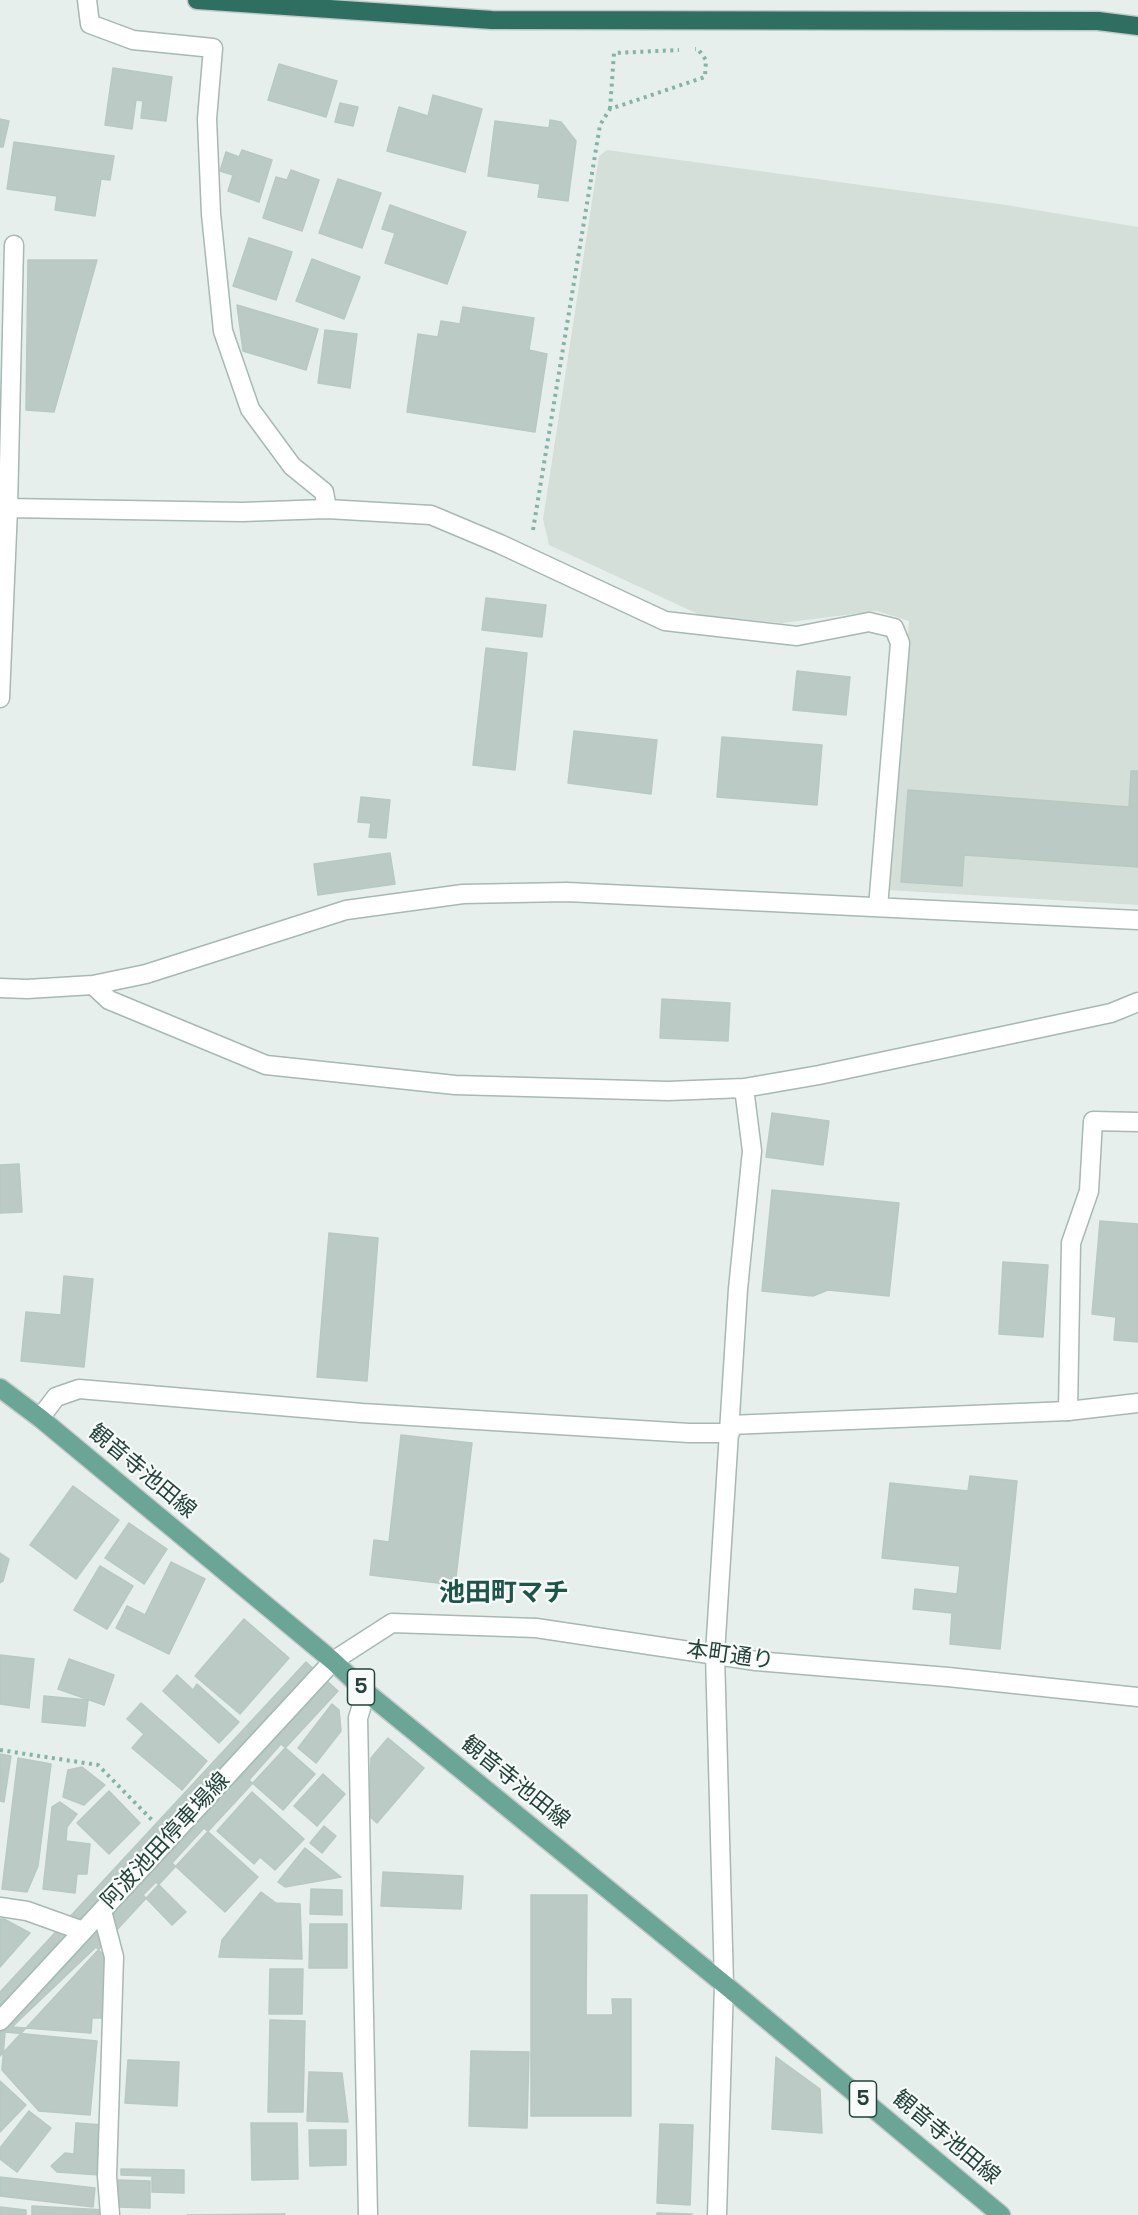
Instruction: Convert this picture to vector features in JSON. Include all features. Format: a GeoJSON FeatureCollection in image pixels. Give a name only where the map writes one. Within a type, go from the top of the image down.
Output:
{"type":"FeatureCollection","features":[{"type":"Feature","properties":{"kind":"highway"},"geometry":{"type":"LineString","coordinates":[[196,0],[492,20],[1098,21],[1138,26]]}},
{"type":"Feature","properties":{"kind":"main road","name":"観音寺池田線"},"geometry":{"type":"LineString","coordinates":[[0,1388],[40,1418],[333,1661],[366,1692],[724,1984],[1001,2215]]}},
{"type":"Feature","properties":{"kind":"street"},"geometry":{"type":"LineString","coordinates":[[87,0],[90,24],[134,40],[213,48],[207,119],[211,214],[224,331],[250,409],[291,465],[324,492],[327,509]]}},
{"type":"Feature","properties":{"kind":"street"},"geometry":{"type":"LineString","coordinates":[[0,698],[8,508],[14,244]]}},
{"type":"Feature","properties":{"kind":"street"},"geometry":{"type":"LineString","coordinates":[[8,508],[242,512],[327,509],[431,515],[665,621],[797,636],[869,622],[894,628],[900,643],[878,907]]}},
{"type":"Feature","properties":{"kind":"street"},"geometry":{"type":"LineString","coordinates":[[0,988],[27,989],[93,985],[146,974],[346,910],[463,894],[567,891],[1138,920]]}},
{"type":"Feature","properties":{"kind":"street"},"geometry":{"type":"LineString","coordinates":[[93,985],[109,1000],[266,1065],[455,1085],[668,1091],[744,1088],[819,1075],[1112,1013],[1138,1002]]}},
{"type":"Feature","properties":{"kind":"street"},"geometry":{"type":"LineString","coordinates":[[717,2215],[724,1984],[715,1654],[738,1289],[752,1151],[744,1088]]}},
{"type":"Feature","properties":{"kind":"street"},"geometry":{"type":"LineString","coordinates":[[1068,1411],[1071,1243],[1089,1191],[1093,1121],[1138,1122]]}},
{"type":"Feature","properties":{"kind":"street"},"geometry":{"type":"LineString","coordinates":[[40,1418],[56,1397],[79,1389],[362,1413],[689,1433],[1068,1411],[1138,1403]]}},
{"type":"Feature","properties":{"kind":"street","name":"本町通り"},"geometry":{"type":"LineString","coordinates":[[333,1661],[392,1623],[537,1628],[756,1661],[948,1677],[1138,1697]]}},
{"type":"Feature","properties":{"kind":"street","name":"阿波池田停車場線"},"geometry":{"type":"LineString","coordinates":[[0,2021],[333,1661]]}},
{"type":"Feature","properties":{"kind":"street"},"geometry":{"type":"LineString","coordinates":[[366,1692],[358,1718],[368,2215]]}},
{"type":"Feature","properties":{"kind":"street"},"geometry":{"type":"LineString","coordinates":[[0,1907],[27,1911],[83,1931]]}},
{"type":"Feature","properties":{"kind":"street"},"geometry":{"type":"LineString","coordinates":[[102,1911],[114,1957],[107,2176],[110,2215]]}},
{"type":"Feature","properties":{"kind":"path"},"geometry":{"type":"LineString","coordinates":[[529,558],[600,125],[610,110],[614,53],[698,49],[706,60],[705,77],[610,110]]}},
{"type":"Feature","properties":{"kind":"path"},"geometry":{"type":"LineString","coordinates":[[0,1750],[98,1765],[170,1837]]}},
{"type":"Feature","properties":{"kind":"shaded area"},"geometry":{"type":"Polygon","coordinates":[[[607,150],[1006,205],[1138,227],[1138,905],[888,890],[909,621],[877,611],[782,623],[700,615],[549,545],[543,519],[599,156],[607,150]]]}},
{"type":"Feature","properties":{"kind":"building"},"geometry":{"type":"Polygon","coordinates":[[[279,64],[337,81],[326,117],[268,100],[279,64]]]}},
{"type":"Feature","properties":{"kind":"building"},"geometry":{"type":"Polygon","coordinates":[[[113,68],[172,77],[166,121],[141,118],[143,101],[136,100],[132,129],[105,125],[113,68]]]}},
{"type":"Feature","properties":{"kind":"building"},"geometry":{"type":"Polygon","coordinates":[[[433,95],[482,109],[465,172],[387,151],[399,107],[428,116],[433,95]]]}},
{"type":"Feature","properties":{"kind":"building"},"geometry":{"type":"Polygon","coordinates":[[[340,103],[358,107],[353,126],[335,122],[340,103]]]}},
{"type":"Feature","properties":{"kind":"building"},"geometry":{"type":"Polygon","coordinates":[[[0,119],[9,121],[3,147],[0,147],[0,119]]]}},
{"type":"Feature","properties":{"kind":"building"},"geometry":{"type":"Polygon","coordinates":[[[550,120],[561,122],[576,141],[568,201],[538,197],[540,184],[488,176],[495,121],[549,128],[550,120]]]}},
{"type":"Feature","properties":{"kind":"building"},"geometry":{"type":"Polygon","coordinates":[[[14,142],[114,156],[110,180],[101,179],[95,216],[55,210],[57,196],[7,189],[14,142]]]}},
{"type":"Feature","properties":{"kind":"building"},"geometry":{"type":"Polygon","coordinates":[[[242,150],[272,160],[259,202],[228,191],[233,175],[220,171],[226,152],[239,157],[242,150]]]}},
{"type":"Feature","properties":{"kind":"building"},"geometry":{"type":"Polygon","coordinates":[[[291,170],[319,180],[302,231],[263,218],[276,177],[287,180],[291,170]]]}},
{"type":"Feature","properties":{"kind":"building"},"geometry":{"type":"Polygon","coordinates":[[[338,179],[381,193],[362,248],[319,233],[338,179]]]}},
{"type":"Feature","properties":{"kind":"building"},"geometry":{"type":"Polygon","coordinates":[[[390,205],[466,232],[447,284],[385,263],[395,233],[382,229],[390,205]]]}},
{"type":"Feature","properties":{"kind":"building"},"geometry":{"type":"Polygon","coordinates":[[[249,238],[292,252],[276,300],[233,286],[249,238]]]}},
{"type":"Feature","properties":{"kind":"building"},"geometry":{"type":"Polygon","coordinates":[[[312,259],[360,277],[344,319],[296,301],[312,259]]]}},
{"type":"Feature","properties":{"kind":"building"},"geometry":{"type":"Polygon","coordinates":[[[28,260],[97,260],[54,412],[26,410],[28,260]]]}},
{"type":"Feature","properties":{"kind":"building"},"geometry":{"type":"Polygon","coordinates":[[[237,305],[318,329],[306,370],[243,351],[237,305]]]}},
{"type":"Feature","properties":{"kind":"building"},"geometry":{"type":"Polygon","coordinates":[[[463,307],[534,318],[529,350],[547,354],[535,432],[407,412],[418,334],[438,337],[441,321],[460,324],[463,307]]]}},
{"type":"Feature","properties":{"kind":"building"},"geometry":{"type":"Polygon","coordinates":[[[325,330],[357,334],[350,388],[318,383],[325,330]]]}},
{"type":"Feature","properties":{"kind":"building"},"geometry":{"type":"Polygon","coordinates":[[[486,598],[546,605],[542,637],[482,630],[486,598]]]}},
{"type":"Feature","properties":{"kind":"building"},"geometry":{"type":"Polygon","coordinates":[[[486,648],[527,653],[515,770],[473,765],[486,648]]]}},
{"type":"Feature","properties":{"kind":"building"},"geometry":{"type":"Polygon","coordinates":[[[797,671],[850,677],[846,715],[793,710],[797,671]]]}},
{"type":"Feature","properties":{"kind":"building"},"geometry":{"type":"Polygon","coordinates":[[[574,731],[657,740],[651,794],[568,783],[574,731]]]}},
{"type":"Feature","properties":{"kind":"building"},"geometry":{"type":"Polygon","coordinates":[[[722,737],[822,745],[817,805],[717,797],[722,737]]]}},
{"type":"Feature","properties":{"kind":"building"},"geometry":{"type":"Polygon","coordinates":[[[1131,771],[1138,771],[1138,867],[964,855],[962,886],[901,882],[908,790],[1129,807],[1131,771]]]}},
{"type":"Feature","properties":{"kind":"building"},"geometry":{"type":"Polygon","coordinates":[[[361,797],[390,800],[386,838],[369,837],[371,823],[358,822],[361,797]]]}},
{"type":"Feature","properties":{"kind":"building"},"geometry":{"type":"Polygon","coordinates":[[[390,853],[395,884],[318,895],[314,864],[390,853]]]}},
{"type":"Feature","properties":{"kind":"building"},"geometry":{"type":"Polygon","coordinates":[[[662,999],[730,1003],[728,1041],[660,1038],[662,999]]]}},
{"type":"Feature","properties":{"kind":"building"},"geometry":{"type":"Polygon","coordinates":[[[772,1113],[829,1121],[823,1165],[766,1157],[772,1113]]]}},
{"type":"Feature","properties":{"kind":"building"},"geometry":{"type":"Polygon","coordinates":[[[19,1164],[22,1212],[0,1213],[0,1165],[19,1164]]]}},
{"type":"Feature","properties":{"kind":"building"},"geometry":{"type":"Polygon","coordinates":[[[772,1190],[899,1203],[889,1296],[828,1290],[813,1296],[762,1291],[772,1190]]]}},
{"type":"Feature","properties":{"kind":"building"},"geometry":{"type":"Polygon","coordinates":[[[1100,1221],[1138,1224],[1138,1342],[1114,1340],[1116,1317],[1092,1314],[1100,1221]]]}},
{"type":"Feature","properties":{"kind":"building"},"geometry":{"type":"Polygon","coordinates":[[[329,1233],[378,1238],[367,1381],[317,1377],[329,1233]]]}},
{"type":"Feature","properties":{"kind":"building"},"geometry":{"type":"Polygon","coordinates":[[[1003,1262],[1048,1265],[1043,1337],[999,1334],[1003,1262]]]}},
{"type":"Feature","properties":{"kind":"building"},"geometry":{"type":"Polygon","coordinates":[[[64,1276],[93,1279],[84,1367],[21,1361],[26,1312],[61,1315],[64,1276]]]}},
{"type":"Feature","properties":{"kind":"building"},"geometry":{"type":"Polygon","coordinates":[[[401,1435],[472,1443],[455,1585],[370,1575],[374,1540],[389,1542],[401,1435]]]}},
{"type":"Feature","properties":{"kind":"building"},"geometry":{"type":"Polygon","coordinates":[[[970,1476],[1017,1481],[1000,1649],[950,1644],[952,1613],[913,1609],[915,1589],[957,1594],[960,1566],[882,1558],[890,1483],[968,1491],[970,1476]]]}},
{"type":"Feature","properties":{"kind":"building"},"geometry":{"type":"Polygon","coordinates":[[[73,1486],[119,1520],[76,1579],[30,1545],[73,1486]]]}},
{"type":"Feature","properties":{"kind":"building"},"geometry":{"type":"Polygon","coordinates":[[[129,1523],[167,1549],[144,1584],[105,1558],[129,1523]]]}},
{"type":"Feature","properties":{"kind":"building"},"geometry":{"type":"Polygon","coordinates":[[[0,1553],[9,1559],[3,1581],[0,1583],[0,1553]]]}},
{"type":"Feature","properties":{"kind":"building"},"geometry":{"type":"Polygon","coordinates":[[[171,1562],[205,1579],[169,1654],[116,1628],[127,1606],[145,1615],[171,1562]]]}},
{"type":"Feature","properties":{"kind":"building"},"geometry":{"type":"Polygon","coordinates":[[[100,1566],[133,1586],[107,1629],[74,1610],[100,1566]]]}},
{"type":"Feature","properties":{"kind":"building"},"geometry":{"type":"Polygon","coordinates":[[[244,1619],[289,1658],[240,1714],[195,1676],[244,1619]]]}},
{"type":"Feature","properties":{"kind":"building"},"geometry":{"type":"Polygon","coordinates":[[[0,1655],[34,1659],[29,1708],[0,1704],[0,1655]]]}},
{"type":"Feature","properties":{"kind":"building"},"geometry":{"type":"Polygon","coordinates":[[[69,1659],[114,1675],[104,1705],[58,1689],[69,1659]]]}},
{"type":"Feature","properties":{"kind":"building"},"geometry":{"type":"Polygon","coordinates":[[[306,1662],[338,1691],[0,2056],[0,1992],[306,1662]]]}},
{"type":"Feature","properties":{"kind":"building"},"geometry":{"type":"Polygon","coordinates":[[[177,1675],[193,1690],[197,1684],[239,1722],[219,1743],[163,1691],[177,1675]]]}},
{"type":"Feature","properties":{"kind":"building"},"geometry":{"type":"Polygon","coordinates":[[[44,1696],[88,1700],[85,1726],[42,1722],[44,1696]]]}},
{"type":"Feature","properties":{"kind":"building"},"geometry":{"type":"Polygon","coordinates":[[[141,1703],[207,1761],[182,1790],[132,1748],[144,1734],[127,1719],[141,1703]]]}},
{"type":"Feature","properties":{"kind":"building"},"geometry":{"type":"Polygon","coordinates":[[[332,1704],[339,1710],[341,1731],[316,1763],[298,1748],[332,1704]]]}},
{"type":"Feature","properties":{"kind":"building"},"geometry":{"type":"Polygon","coordinates":[[[388,1738],[424,1768],[377,1823],[369,1816],[371,1758],[388,1738]]]}},
{"type":"Feature","properties":{"kind":"building"},"geometry":{"type":"Polygon","coordinates":[[[281,1744],[315,1774],[283,1810],[249,1780],[281,1744]]]}},
{"type":"Feature","properties":{"kind":"building"},"geometry":{"type":"Polygon","coordinates":[[[0,1754],[11,1756],[4,1802],[0,1801],[0,1754]]]}},
{"type":"Feature","properties":{"kind":"building"},"geometry":{"type":"Polygon","coordinates":[[[18,1758],[51,1764],[38,1866],[27,1892],[2,1889],[18,1758]]]}},
{"type":"Feature","properties":{"kind":"building"},"geometry":{"type":"Polygon","coordinates":[[[82,1767],[105,1785],[84,1805],[63,1797],[68,1770],[82,1767]]]}},
{"type":"Feature","properties":{"kind":"building"},"geometry":{"type":"Polygon","coordinates":[[[323,1774],[345,1794],[317,1826],[294,1806],[323,1774]]]}},
{"type":"Feature","properties":{"kind":"building"},"geometry":{"type":"Polygon","coordinates":[[[109,1791],[140,1823],[109,1854],[77,1823],[109,1791]]]}},
{"type":"Feature","properties":{"kind":"building"},"geometry":{"type":"Polygon","coordinates":[[[252,1792],[304,1839],[275,1870],[260,1857],[254,1864],[217,1831],[252,1792]]]}},
{"type":"Feature","properties":{"kind":"building"},"geometry":{"type":"Polygon","coordinates":[[[60,1802],[77,1814],[67,1827],[66,1841],[90,1844],[87,1874],[77,1874],[75,1893],[43,1889],[52,1807],[60,1802]]]}},
{"type":"Feature","properties":{"kind":"building"},"geometry":{"type":"Polygon","coordinates":[[[324,1826],[336,1836],[322,1853],[310,1843],[324,1826]]]}},
{"type":"Feature","properties":{"kind":"building"},"geometry":{"type":"Polygon","coordinates":[[[204,1828],[258,1877],[225,1912],[172,1863],[204,1828]]]}},
{"type":"Feature","properties":{"kind":"building"},"geometry":{"type":"Polygon","coordinates":[[[305,1848],[341,1877],[285,1887],[278,1882],[305,1848]]]}},
{"type":"Feature","properties":{"kind":"building"},"geometry":{"type":"Polygon","coordinates":[[[383,1872],[463,1876],[461,1909],[381,1906],[383,1872]]]}},
{"type":"Feature","properties":{"kind":"building"},"geometry":{"type":"Polygon","coordinates":[[[156,1882],[186,1912],[172,1925],[143,1895],[156,1882]]]}},
{"type":"Feature","properties":{"kind":"building"},"geometry":{"type":"Polygon","coordinates":[[[311,1889],[342,1890],[342,1915],[310,1914],[311,1889]]]}},
{"type":"Feature","properties":{"kind":"building"},"geometry":{"type":"Polygon","coordinates":[[[261,1892],[276,1903],[300,1904],[302,1959],[219,1957],[222,1940],[261,1892]]]}},
{"type":"Feature","properties":{"kind":"building"},"geometry":{"type":"Polygon","coordinates":[[[531,1895],[587,1895],[586,2015],[613,2015],[612,1999],[631,1999],[631,2116],[531,2116],[531,1895]]]}},
{"type":"Feature","properties":{"kind":"building"},"geometry":{"type":"Polygon","coordinates":[[[0,1919],[30,1933],[0,1967],[0,1919]]]}},
{"type":"Feature","properties":{"kind":"building"},"geometry":{"type":"Polygon","coordinates":[[[310,1924],[347,1924],[347,1968],[309,1968],[310,1924]]]}},
{"type":"Feature","properties":{"kind":"building"},"geometry":{"type":"Polygon","coordinates":[[[96,1947],[109,1961],[105,2018],[92,2018],[91,2033],[12,2027],[96,1947]]]}},
{"type":"Feature","properties":{"kind":"building"},"geometry":{"type":"Polygon","coordinates":[[[270,1969],[303,1969],[302,2014],[269,2014],[270,1969]]]}},
{"type":"Feature","properties":{"kind":"building"},"geometry":{"type":"Polygon","coordinates":[[[270,2020],[305,2021],[303,2112],[268,2112],[270,2020]]]}},
{"type":"Feature","properties":{"kind":"building"},"geometry":{"type":"Polygon","coordinates":[[[5,2032],[97,2041],[90,2115],[39,2111],[2,2070],[5,2032]]]}},
{"type":"Feature","properties":{"kind":"building"},"geometry":{"type":"Polygon","coordinates":[[[471,2051],[529,2052],[527,2128],[469,2126],[471,2051]]]}},
{"type":"Feature","properties":{"kind":"building"},"geometry":{"type":"Polygon","coordinates":[[[776,2057],[820,2089],[822,2133],[772,2129],[776,2057]]]}},
{"type":"Feature","properties":{"kind":"building"},"geometry":{"type":"Polygon","coordinates":[[[128,2060],[179,2062],[177,2106],[125,2103],[128,2060]]]}},
{"type":"Feature","properties":{"kind":"building"},"geometry":{"type":"Polygon","coordinates":[[[309,2072],[342,2073],[348,2122],[307,2121],[309,2072]]]}},
{"type":"Feature","properties":{"kind":"building"},"geometry":{"type":"Polygon","coordinates":[[[0,2081],[26,2105],[0,2132],[0,2081]]]}},
{"type":"Feature","properties":{"kind":"building"},"geometry":{"type":"Polygon","coordinates":[[[29,2111],[51,2128],[17,2172],[0,2159],[0,2148],[29,2111]]]}},
{"type":"Feature","properties":{"kind":"building"},"geometry":{"type":"Polygon","coordinates":[[[76,2123],[103,2125],[100,2175],[57,2172],[51,2166],[65,2153],[74,2154],[76,2123]]]}},
{"type":"Feature","properties":{"kind":"building"},"geometry":{"type":"Polygon","coordinates":[[[251,2123],[297,2123],[298,2179],[252,2180],[251,2123]]]}},
{"type":"Feature","properties":{"kind":"building"},"geometry":{"type":"Polygon","coordinates":[[[660,2124],[693,2125],[690,2205],[657,2203],[660,2124]]]}},
{"type":"Feature","properties":{"kind":"building"},"geometry":{"type":"Polygon","coordinates":[[[309,2130],[346,2130],[346,2165],[310,2166],[309,2130]]]}},
{"type":"Feature","properties":{"kind":"building"},"geometry":{"type":"Polygon","coordinates":[[[121,2169],[184,2170],[184,2193],[152,2192],[152,2176],[121,2175],[121,2169]]]}},
{"type":"Feature","properties":{"kind":"building"},"geometry":{"type":"Polygon","coordinates":[[[0,2177],[95,2188],[93,2207],[0,2196],[0,2177]]]}},
{"type":"Feature","properties":{"kind":"building"},"geometry":{"type":"Polygon","coordinates":[[[118,2180],[150,2181],[150,2208],[118,2207],[118,2180]]]}},
{"type":"Feature","properties":{"kind":"building"},"geometry":{"type":"Polygon","coordinates":[[[32,2206],[106,2210],[106,2215],[32,2215],[32,2206]]]}},
{"type":"Feature","properties":{"kind":"building"},"geometry":{"type":"Polygon","coordinates":[[[0,2207],[26,2210],[26,2215],[0,2215],[0,2207]]]}},
{"type":"Feature","properties":{"kind":"building"},"geometry":{"type":"Polygon","coordinates":[[[657,2213],[692,2214],[692,2215],[657,2215],[657,2213]]]}},
{"type":"Feature","properties":{"kind":"building"},"geometry":{"type":"Polygon","coordinates":[[[285,2214],[285,2215],[187,2215],[285,2214]]]}},
{"type":"Feature","properties":{"kind":"district","name":"池田町マチ"},"geometry":{"type":"Point","coordinates":[504,1594]}}]}
